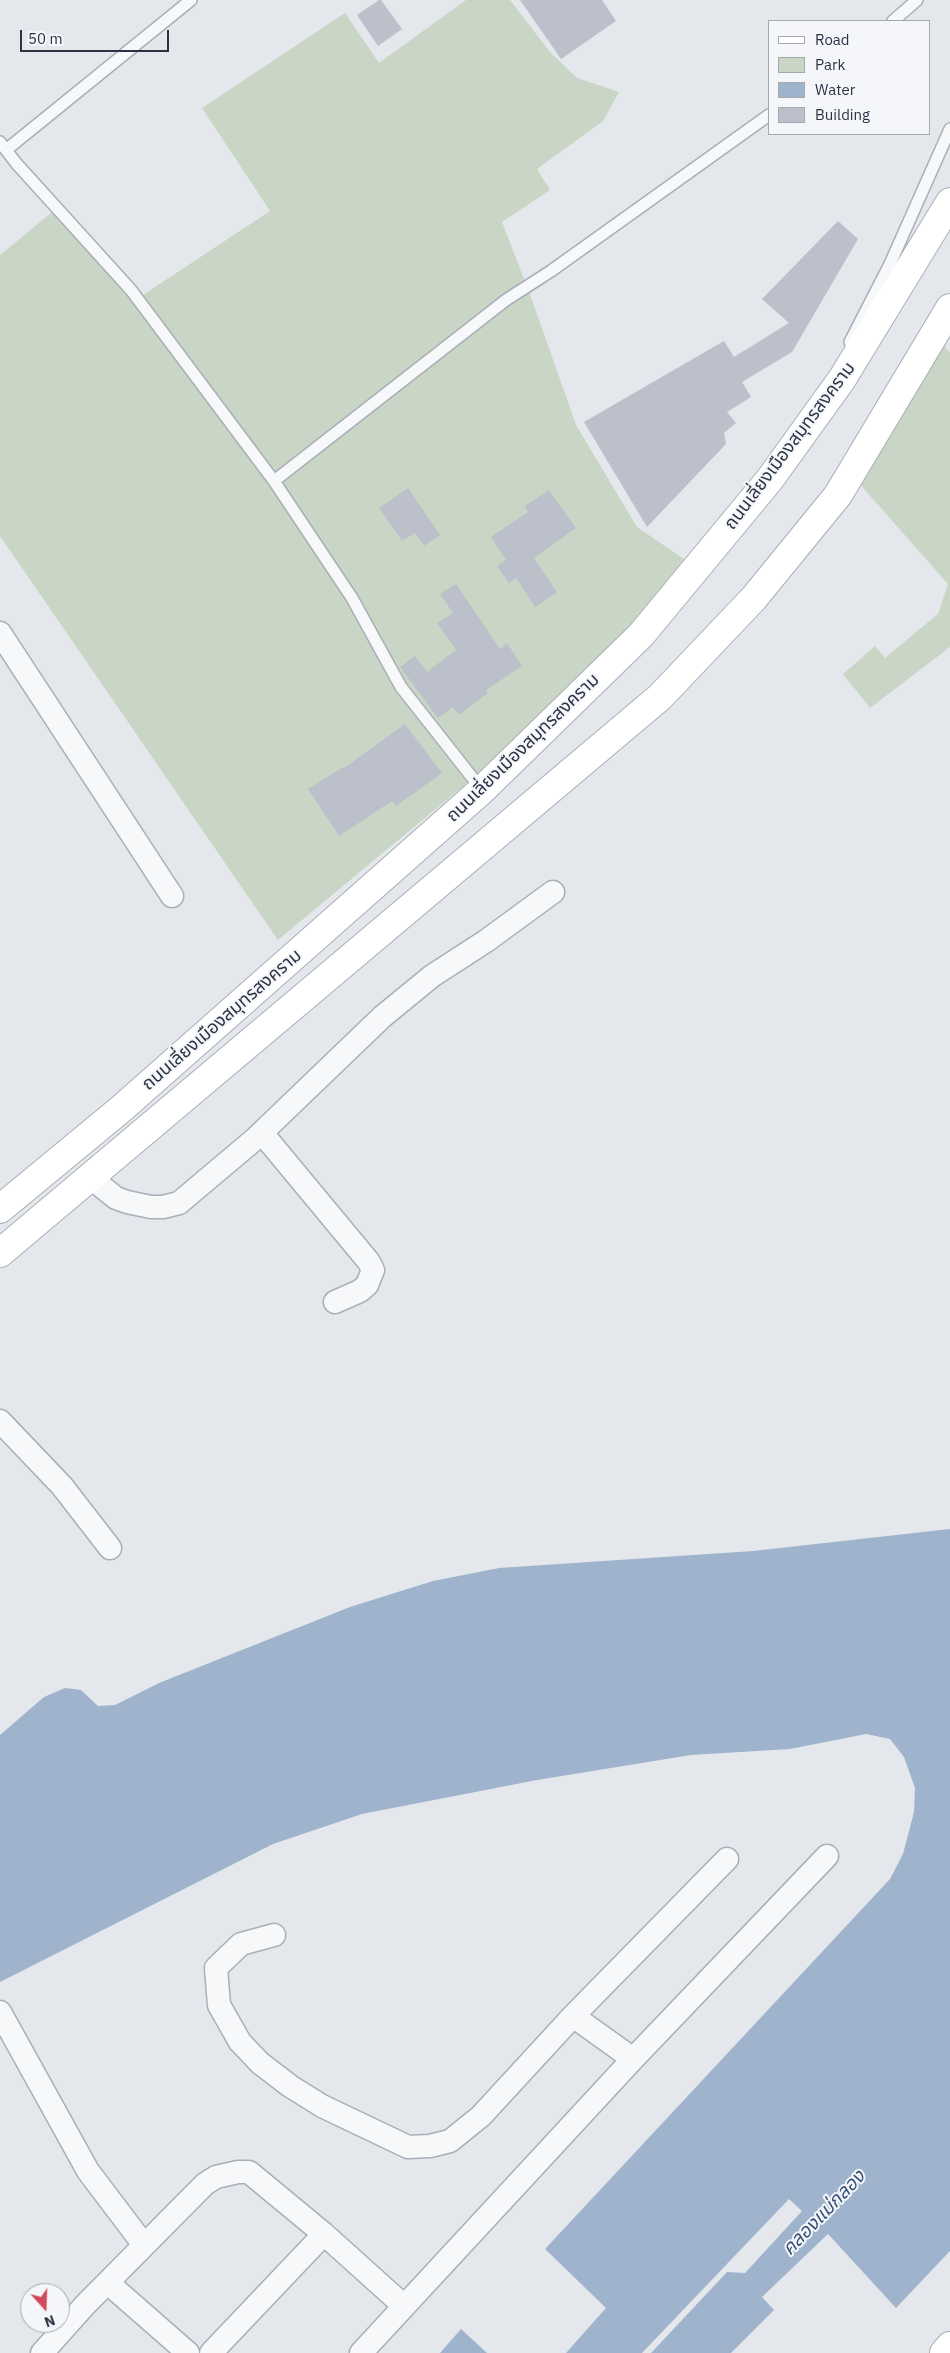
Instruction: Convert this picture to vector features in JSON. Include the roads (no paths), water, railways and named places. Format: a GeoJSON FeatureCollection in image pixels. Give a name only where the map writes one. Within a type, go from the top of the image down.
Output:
{"type":"FeatureCollection","features":[{"type":"Feature","properties":{"kind":"main road","name":"ถนนเลี่ยงเมืองสมุทรสงคราม"},"geometry":{"type":"LineString","coordinates":[[0,1209],[120,1109],[482,790],[641,634],[770,479],[842,379],[950,202]]}},
{"type":"Feature","properties":{"kind":"main road","name":"ถนนเลี่ยงเมืองสมุทรสงคราม"},"geometry":{"type":"LineString","coordinates":[[0,1253],[660,697],[754,598],[838,495],[950,308]]}},
{"type":"Feature","properties":{"kind":"main road"},"geometry":{"type":"LineString","coordinates":[[944,2353],[950,2346]]}},
{"type":"Feature","properties":{"kind":"street"},"geometry":{"type":"LineString","coordinates":[[0,633],[172,896]]}},
{"type":"Feature","properties":{"kind":"street"},"geometry":{"type":"LineString","coordinates":[[91,1178],[116,1198],[127,1202],[151,1207],[179,1203],[262,1133],[382,1017],[432,976],[486,941],[552,892]]}},
{"type":"Feature","properties":{"kind":"street"},"geometry":{"type":"LineString","coordinates":[[262,1133],[369,1262],[373,1270],[367,1285],[360,1291],[335,1302]]}},
{"type":"Feature","properties":{"kind":"street"},"geometry":{"type":"LineString","coordinates":[[0,1421],[62,1486],[110,1548]]}},
{"type":"Feature","properties":{"kind":"street"},"geometry":{"type":"LineString","coordinates":[[361,2353],[634,2059],[827,1856]]}},
{"type":"Feature","properties":{"kind":"street"},"geometry":{"type":"LineString","coordinates":[[274,1935],[241,1944],[216,1968],[219,2004],[240,2042],[260,2063],[290,2086],[322,2106],[408,2147],[430,2146],[450,2141],[480,2116],[726,1859]]}},
{"type":"Feature","properties":{"kind":"street"},"geometry":{"type":"LineString","coordinates":[[0,2012],[88,2171],[144,2245]]}},
{"type":"Feature","properties":{"kind":"street"},"geometry":{"type":"LineString","coordinates":[[574,2016],[634,2059]]}},
{"type":"Feature","properties":{"kind":"street"},"geometry":{"type":"LineString","coordinates":[[42,2353],[144,2245],[205,2184],[216,2177],[238,2172],[249,2172],[324,2234],[404,2306]]}},
{"type":"Feature","properties":{"kind":"street"},"geometry":{"type":"LineString","coordinates":[[211,2353],[324,2234]]}},
{"type":"Feature","properties":{"kind":"street"},"geometry":{"type":"LineString","coordinates":[[108,2283],[188,2353]]}},
{"type":"Feature","properties":{"kind":"lane"},"geometry":{"type":"LineString","coordinates":[[191,0],[3,146],[131,290],[274,481],[352,598],[401,687],[482,790]]}},
{"type":"Feature","properties":{"kind":"lane"},"geometry":{"type":"LineString","coordinates":[[894,20],[917,0]]}},
{"type":"Feature","properties":{"kind":"lane"},"geometry":{"type":"LineString","coordinates":[[274,481],[506,300],[551,271],[768,116]]}},
{"type":"Feature","properties":{"kind":"lane"},"geometry":{"type":"LineString","coordinates":[[770,479],[839,363],[890,264],[950,129]]}},
{"type":"Feature","properties":{"kind":"water","name":"คลองแม่กลอง"},"geometry":{"type":"Polygon","coordinates":[[[950,1529],[950,2251],[896,2308],[828,2234],[762,2297],[774,2310],[731,2353],[651,2353],[727,2272],[745,2273],[802,2211],[789,2199],[642,2353],[566,2353],[606,2308],[545,2249],[890,1879],[903,1854],[914,1812],[915,1788],[904,1757],[890,1739],[866,1734],[790,1749],[691,1755],[537,1780],[362,1814],[273,1844],[0,1982],[0,1735],[44,1697],[65,1688],[81,1690],[98,1706],[115,1705],[159,1683],[350,1607],[433,1581],[499,1568],[753,1551],[950,1529]]]}},
{"type":"Feature","properties":{"kind":"water"},"geometry":{"type":"Polygon","coordinates":[[[461,2329],[487,2353],[440,2353],[461,2329]]]}}]}
